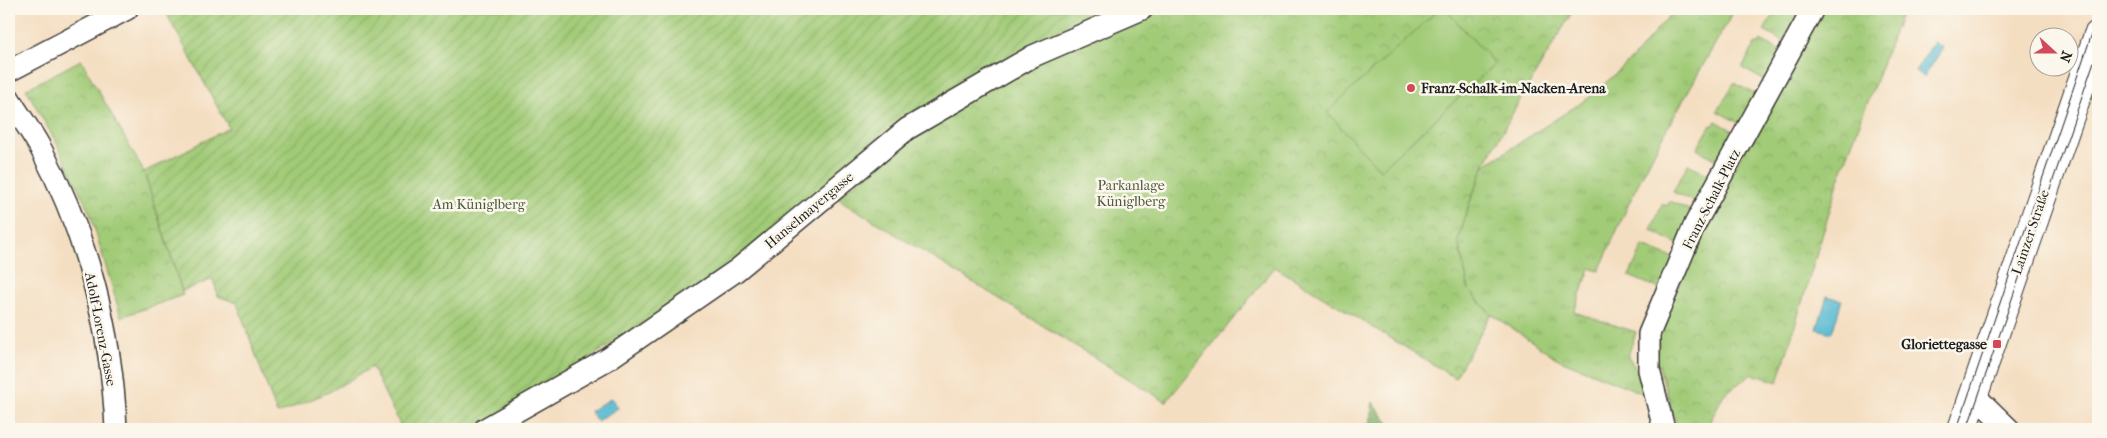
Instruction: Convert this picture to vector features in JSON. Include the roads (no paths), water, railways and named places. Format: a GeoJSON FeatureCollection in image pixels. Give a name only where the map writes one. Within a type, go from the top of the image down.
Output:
{"type":"FeatureCollection","features":[{"type":"Feature","properties":{"kind":"main road","name":"Lainzer Straße"},"geometry":{"type":"LineString","coordinates":[[1962,429],[2098,35]]}},
{"type":"Feature","properties":{"kind":"street"},"geometry":{"type":"LineString","coordinates":[[9,71],[127,9]]}},
{"type":"Feature","properties":{"kind":"street","name":"Hanselmayergasse"},"geometry":{"type":"LineString","coordinates":[[485,429],[608,359],[737,270],[907,129],[1033,56],[1142,9]]}},
{"type":"Feature","properties":{"kind":"street","name":"Franz-Schalk-Platz"},"geometry":{"type":"LineString","coordinates":[[1664,429],[1650,370],[1649,334],[1695,224],[1813,9]]}},
{"type":"Feature","properties":{"kind":"street","name":"Adolf-Lorenz-Gasse"},"geometry":{"type":"LineString","coordinates":[[9,98],[41,149],[72,215],[93,276],[104,327],[115,407],[116,429]]}},
{"type":"Feature","properties":{"kind":"street"},"geometry":{"type":"LineString","coordinates":[[1974,396],[2009,429]]}},
{"type":"Feature","properties":{"kind":"water"},"geometry":{"type":"Polygon","coordinates":[[[1934,42],[1943,48],[1924,77],[1915,72],[1934,42]]]}},
{"type":"Feature","properties":{"kind":"water"},"geometry":{"type":"Polygon","coordinates":[[[1827,296],[1842,300],[1832,333],[1817,329],[1827,296]]]}},
{"type":"Feature","properties":{"kind":"water"},"geometry":{"type":"Polygon","coordinates":[[[612,398],[618,408],[597,421],[590,411],[612,398]]]}},
{"type":"Feature","properties":{"kind":"tram line"},"geometry":{"type":"LineString","coordinates":[[1957,429],[2098,16]]}},
{"type":"Feature","properties":{"kind":"tram line"},"geometry":{"type":"LineString","coordinates":[[1967,429],[2098,50]]}},
{"type":"Feature","properties":{"kind":"place","name":"Franz-Schalk-im-Nacken-Arena"},"geometry":{"type":"Point","coordinates":[1411,88]}},
{"type":"Feature","properties":{"kind":"place","name":"Gloriettegasse"},"geometry":{"type":"Point","coordinates":[1997,344]}},
{"type":"Feature","properties":{"kind":"park label","name":"Parkanlage Küniglberg"},"geometry":{"type":"Point","coordinates":[1131,194]}},
{"type":"Feature","properties":{"kind":"park label","name":"Am Küniglberg"},"geometry":{"type":"Point","coordinates":[479,204]}}]}
